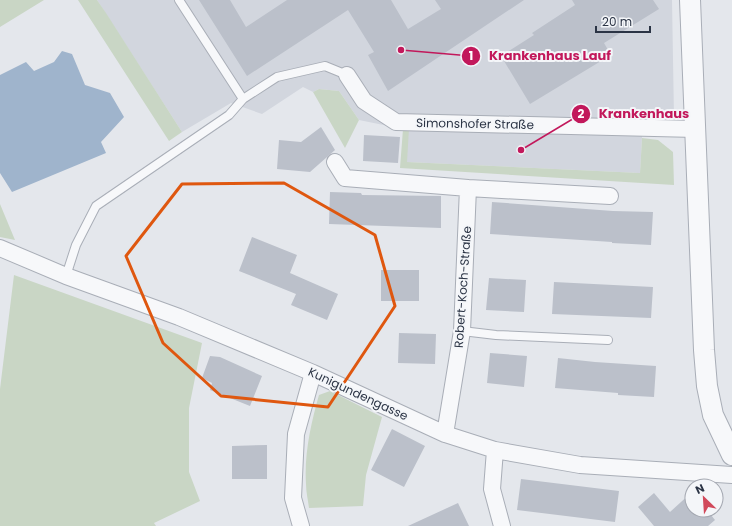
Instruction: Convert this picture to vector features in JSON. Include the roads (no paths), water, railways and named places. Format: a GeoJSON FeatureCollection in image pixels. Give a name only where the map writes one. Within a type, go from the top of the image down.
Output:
{"type":"FeatureCollection","features":[{"type":"Feature","properties":{"kind":"street"},"geometry":{"type":"LineString","coordinates":[[690,0],[704,350],[707,386],[713,415],[732,455]]}},
{"type":"Feature","properties":{"kind":"street","name":"Simonshofer Straße"},"geometry":{"type":"LineString","coordinates":[[347,75],[364,101],[396,122],[696,129]]}},
{"type":"Feature","properties":{"kind":"street"},"geometry":{"type":"LineString","coordinates":[[335,162],[345,178],[468,188],[610,196]]}},
{"type":"Feature","properties":{"kind":"street","name":"Robert-Koch-Straße"},"geometry":{"type":"LineString","coordinates":[[445,434],[462,331],[468,188]]}},
{"type":"Feature","properties":{"kind":"street","name":"Kunigundengasse"},"geometry":{"type":"LineString","coordinates":[[0,248],[66,276],[179,317],[313,373],[445,434],[495,450],[580,465],[732,475]]}},
{"type":"Feature","properties":{"kind":"street"},"geometry":{"type":"LineString","coordinates":[[300,526],[293,498],[296,434],[313,373]]}},
{"type":"Feature","properties":{"kind":"street"},"geometry":{"type":"LineString","coordinates":[[495,450],[492,489],[502,526]]}},
{"type":"Feature","properties":{"kind":"lane"},"geometry":{"type":"LineString","coordinates":[[179,0],[243,99]]}},
{"type":"Feature","properties":{"kind":"lane"},"geometry":{"type":"LineString","coordinates":[[66,276],[76,245],[96,206],[229,115],[243,99],[277,77],[325,66],[347,75]]}},
{"type":"Feature","properties":{"kind":"lane"},"geometry":{"type":"LineString","coordinates":[[462,331],[496,335],[608,340]]}},
{"type":"Feature","properties":{"kind":"water"},"geometry":{"type":"Polygon","coordinates":[[[62,51],[72,54],[85,85],[110,93],[124,117],[101,142],[106,153],[12,192],[0,173],[0,75],[26,62],[34,71],[54,62],[62,51]]]}},
{"type":"Feature","properties":{"kind":"place","name":"Krankenhaus Lauf"},"geometry":{"type":"Point","coordinates":[401,50]}},
{"type":"Feature","properties":{"kind":"place","name":"Krankenhaus"},"geometry":{"type":"Point","coordinates":[521,150]}}]}
